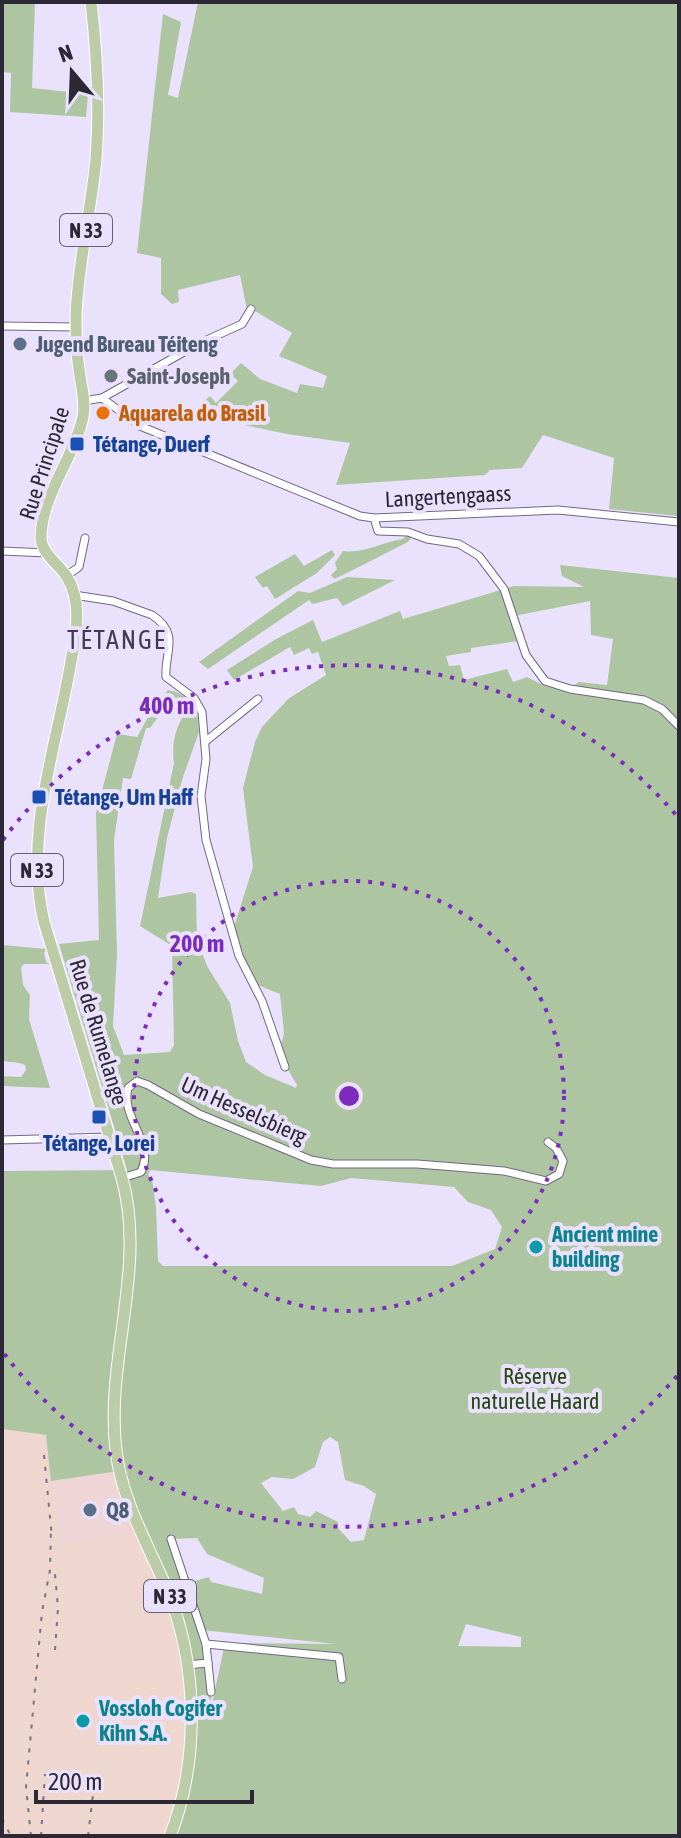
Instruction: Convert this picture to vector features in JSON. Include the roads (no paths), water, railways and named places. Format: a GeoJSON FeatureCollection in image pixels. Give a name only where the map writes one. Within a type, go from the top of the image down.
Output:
{"type":"FeatureCollection","features":[{"type":"Feature","properties":{"kind":"main road","name":"Rue Principale"},"geometry":{"type":"LineString","coordinates":[[47,553],[41,538],[46,509],[80,427],[84,401],[76,327],[96,161],[98,118],[97,61],[91,2]]}},
{"type":"Feature","properties":{"kind":"main road","name":"Rue de Rumelange"},"geometry":{"type":"LineString","coordinates":[[47,553],[66,576],[74,595],[77,626],[39,824],[37,883],[44,922],[122,1178],[132,1230],[115,1403],[115,1449],[119,1471],[177,1618],[186,1665]]}},
{"type":"Feature","properties":{"kind":"main road","name":"N 33"},"geometry":{"type":"LineString","coordinates":[[170,1836],[183,1801],[192,1736],[186,1665]]}},
{"type":"Feature","properties":{"kind":"street"},"geometry":{"type":"LineString","coordinates":[[84,401],[102,398],[200,343],[242,324],[251,309]]}},
{"type":"Feature","properties":{"kind":"street"},"geometry":{"type":"LineString","coordinates":[[2,326],[76,327]]}},
{"type":"Feature","properties":{"kind":"street","name":"Langertengaass"},"geometry":{"type":"LineString","coordinates":[[102,398],[140,426],[360,516],[374,518],[558,510],[679,522]]}},
{"type":"Feature","properties":{"kind":"street"},"geometry":{"type":"LineString","coordinates":[[374,518],[378,531],[408,532],[427,539],[459,544],[479,556],[504,589],[519,641],[545,681],[570,689],[644,700],[662,709],[679,726]]}},
{"type":"Feature","properties":{"kind":"street"},"geometry":{"type":"LineString","coordinates":[[66,576],[79,567],[85,538]]}},
{"type":"Feature","properties":{"kind":"street"},"geometry":{"type":"LineString","coordinates":[[2,551],[47,553]]}},
{"type":"Feature","properties":{"kind":"street"},"geometry":{"type":"LineString","coordinates":[[74,595],[113,601],[157,618],[170,641],[166,677],[194,698],[202,712],[206,741],[201,796],[206,840],[239,956],[266,1011],[285,1067]]}},
{"type":"Feature","properties":{"kind":"street"},"geometry":{"type":"LineString","coordinates":[[206,741],[258,699]]}},
{"type":"Feature","properties":{"kind":"street","name":"Um Hesselsbierg"},"geometry":{"type":"LineString","coordinates":[[122,1178],[141,1172],[145,1164],[143,1147],[127,1105],[128,1088],[137,1081],[199,1114],[291,1153],[333,1164],[417,1164],[504,1171],[546,1181],[559,1174],[563,1161],[556,1148],[548,1142]]}},
{"type":"Feature","properties":{"kind":"street"},"geometry":{"type":"LineString","coordinates":[[2,1140],[110,1137]]}},
{"type":"Feature","properties":{"kind":"street"},"geometry":{"type":"LineString","coordinates":[[171,1539],[206,1644],[211,1692]]}},
{"type":"Feature","properties":{"kind":"street"},"geometry":{"type":"LineString","coordinates":[[206,1644],[339,1657],[342,1679]]}},
{"type":"Feature","properties":{"kind":"street"},"geometry":{"type":"LineString","coordinates":[[186,1665],[208,1663]]}},
{"type":"Feature","properties":{"kind":"railway"},"geometry":{"type":"LineString","coordinates":[[44,1455],[52,1538]]}},
{"type":"Feature","properties":{"kind":"railway"},"geometry":{"type":"LineString","coordinates":[[31,1836],[26,1787],[42,1612],[50,1570],[51,1527]]}},
{"type":"Feature","properties":{"kind":"railway"},"geometry":{"type":"LineString","coordinates":[[55,1574],[58,1608],[55,1650]]}},
{"type":"Feature","properties":{"kind":"railway"},"geometry":{"type":"LineString","coordinates":[[41,1836],[45,1774]]}},
{"type":"Feature","properties":{"kind":"railway"},"geometry":{"type":"LineString","coordinates":[[88,1836],[95,1778]]}},
{"type":"Feature","properties":{"kind":"railway"},"geometry":{"type":"LineString","coordinates":[[2,1819],[11,1836]]}},
{"type":"Feature","properties":{"kind":"place","name":"Jugend Bureau Téiteng"},"geometry":{"type":"Point","coordinates":[20,344]}},
{"type":"Feature","properties":{"kind":"place","name":"Saint-Joseph"},"geometry":{"type":"Point","coordinates":[111,376]}},
{"type":"Feature","properties":{"kind":"place","name":"Aquarela do Brasil"},"geometry":{"type":"Point","coordinates":[103,413]}},
{"type":"Feature","properties":{"kind":"place","name":"Tétange, Duerf"},"geometry":{"type":"Point","coordinates":[77,444]}},
{"type":"Feature","properties":{"kind":"place","name":"Tétange, Um Haff"},"geometry":{"type":"Point","coordinates":[39,797]}},
{"type":"Feature","properties":{"kind":"place","name":"Tétange, Lorei"},"geometry":{"type":"Point","coordinates":[99,1117]}},
{"type":"Feature","properties":{"kind":"place","name":"Ancient mine building"},"geometry":{"type":"Point","coordinates":[536,1247]}},
{"type":"Feature","properties":{"kind":"place","name":"Q8"},"geometry":{"type":"Point","coordinates":[90,1510]}},
{"type":"Feature","properties":{"kind":"place","name":"Vossloh Cogifer Kihn S.A."},"geometry":{"type":"Point","coordinates":[83,1721]}},
{"type":"Feature","properties":{"kind":"district","name":"TÉTANGE"},"geometry":{"type":"Point","coordinates":[117,640]}},
{"type":"Feature","properties":{"kind":"park label","name":"Réserve naturelle Haard"},"geometry":{"type":"Point","coordinates":[535,1388]}}]}
